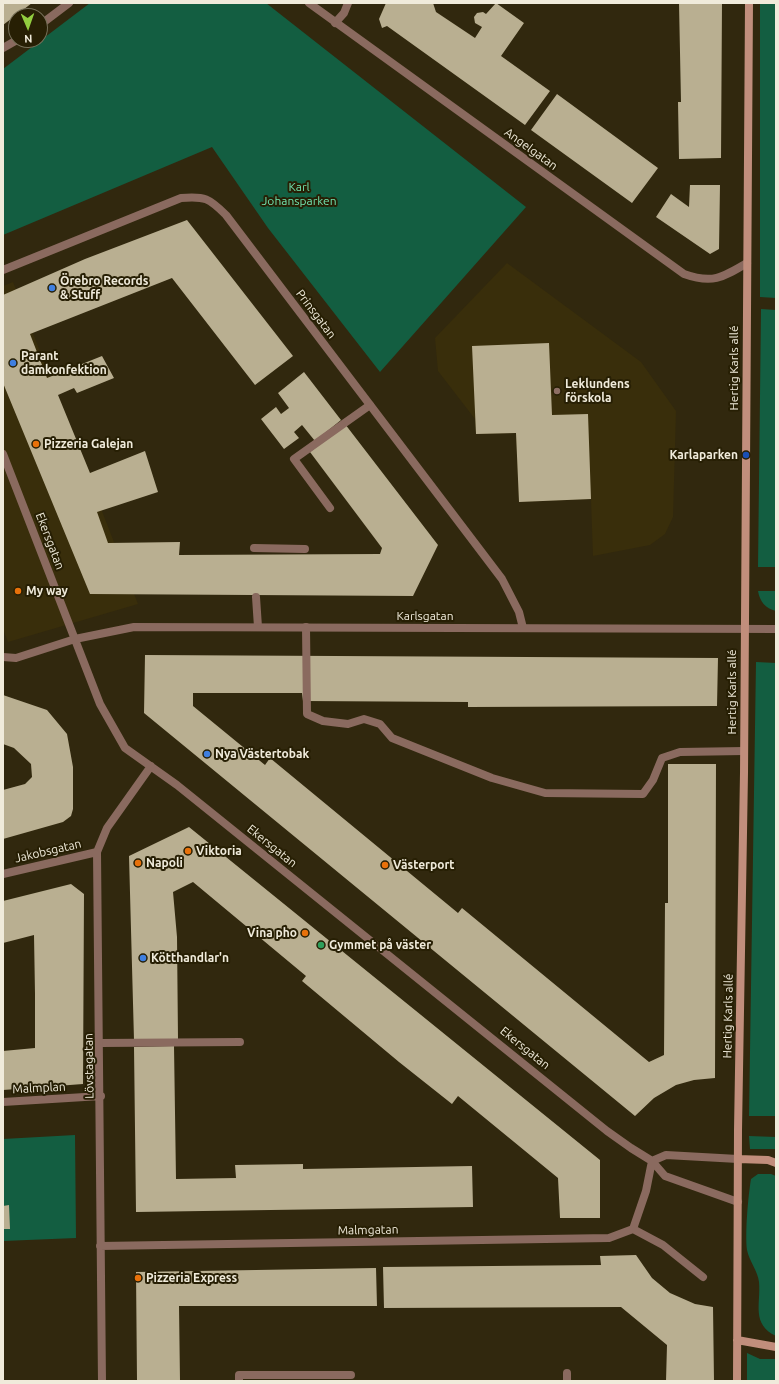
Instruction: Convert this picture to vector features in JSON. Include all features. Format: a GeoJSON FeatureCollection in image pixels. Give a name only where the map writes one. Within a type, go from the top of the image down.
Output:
{"type":"FeatureCollection","features":[{"type":"Feature","properties":{"kind":"main road","name":"Hertig Karls allé"},"geometry":{"type":"LineString","coordinates":[[737,1381],[738,1159],[744,751],[746,263],[749,3]]}},
{"type":"Feature","properties":{"kind":"main road"},"geometry":{"type":"LineString","coordinates":[[738,1159],[768,1160],[776,1163]]}},
{"type":"Feature","properties":{"kind":"main road"},"geometry":{"type":"LineString","coordinates":[[737,1340],[776,1347]]}},
{"type":"Feature","properties":{"kind":"street"},"geometry":{"type":"LineString","coordinates":[[48,19],[69,3]]}},
{"type":"Feature","properties":{"kind":"street","name":"Angelgatan"},"geometry":{"type":"LineString","coordinates":[[309,3],[684,274],[697,279],[720,279],[746,263]]}},
{"type":"Feature","properties":{"kind":"street"},"geometry":{"type":"LineString","coordinates":[[335,23],[344,13],[348,3]]}},
{"type":"Feature","properties":{"kind":"street","name":"Prinsgatan"},"geometry":{"type":"LineString","coordinates":[[3,270],[181,198],[194,197],[211,200],[226,215],[502,579],[519,612],[524,628]]}},
{"type":"Feature","properties":{"kind":"street"},"geometry":{"type":"LineString","coordinates":[[330,508],[294,459],[370,405]]}},
{"type":"Feature","properties":{"kind":"street","name":"Ekersgatan"},"geometry":{"type":"LineString","coordinates":[[3,454],[100,704],[125,748],[177,785],[607,1131],[652,1161],[665,1176],[738,1202]]}},
{"type":"Feature","properties":{"kind":"street"},"geometry":{"type":"LineString","coordinates":[[254,548],[305,548]]}},
{"type":"Feature","properties":{"kind":"street"},"geometry":{"type":"LineString","coordinates":[[256,597],[258,627]]}},
{"type":"Feature","properties":{"kind":"street","name":"Karlsgatan"},"geometry":{"type":"LineString","coordinates":[[3,657],[16,658],[75,639],[134,627],[776,629]]}},
{"type":"Feature","properties":{"kind":"street"},"geometry":{"type":"LineString","coordinates":[[306,627],[307,714],[323,722],[348,724],[364,719],[380,724],[392,738],[492,778],[545,793],[643,794],[653,780],[662,758],[680,752],[744,751]]}},
{"type":"Feature","properties":{"kind":"street","name":"Lövstagatan"},"geometry":{"type":"LineString","coordinates":[[102,1381],[100,1246],[101,1096],[97,852],[107,828],[150,766]]}},
{"type":"Feature","properties":{"kind":"street","name":"Jakobsgatan"},"geometry":{"type":"LineString","coordinates":[[3,874],[97,852]]}},
{"type":"Feature","properties":{"kind":"street"},"geometry":{"type":"LineString","coordinates":[[100,1043],[240,1042]]}},
{"type":"Feature","properties":{"kind":"street","name":"Malmplan"},"geometry":{"type":"LineString","coordinates":[[3,1102],[101,1096]]}},
{"type":"Feature","properties":{"kind":"street"},"geometry":{"type":"LineString","coordinates":[[703,1277],[663,1244],[633,1229],[646,1191],[652,1161],[666,1155],[738,1159]]}},
{"type":"Feature","properties":{"kind":"street","name":"Malmgatan"},"geometry":{"type":"LineString","coordinates":[[100,1246],[585,1240],[610,1238],[633,1229]]}},
{"type":"Feature","properties":{"kind":"street"},"geometry":{"type":"LineString","coordinates":[[239,1381],[239,1375],[351,1375]]}},
{"type":"Feature","properties":{"kind":"shaded area","name":"Leklundens förskola"},"geometry":{"type":"Polygon","coordinates":[[[507,263],[641,362],[676,411],[673,517],[665,534],[650,545],[593,556],[591,499],[519,502],[516,433],[476,434],[475,419],[438,371],[435,338],[507,263]]]}},
{"type":"Feature","properties":{"kind":"shaded area"},"geometry":{"type":"Polygon","coordinates":[[[13,282],[138,604],[8,642],[3,629],[3,286],[13,282]]]}},
{"type":"Feature","properties":{"kind":"green space","name":"Karl Johansparken"},"geometry":{"type":"Polygon","coordinates":[[[90,3],[266,3],[526,207],[380,372],[268,228],[212,147],[3,235],[3,69],[31,48],[48,48],[48,35],[90,3]]]}},
{"type":"Feature","properties":{"kind":"green space"},"geometry":{"type":"Polygon","coordinates":[[[760,3],[776,3],[776,298],[760,297],[760,3]]]}},
{"type":"Feature","properties":{"kind":"green space"},"geometry":{"type":"Polygon","coordinates":[[[761,309],[776,310],[776,567],[758,567],[761,309]]]}},
{"type":"Feature","properties":{"kind":"green space"},"geometry":{"type":"Polygon","coordinates":[[[758,591],[776,591],[776,611],[764,604],[758,591]]]}},
{"type":"Feature","properties":{"kind":"green space"},"geometry":{"type":"Polygon","coordinates":[[[756,662],[776,663],[776,1116],[749,1116],[756,662]]]}},
{"type":"Feature","properties":{"kind":"green space"},"geometry":{"type":"Polygon","coordinates":[[[75,1135],[76,1238],[3,1241],[3,1139],[75,1135]]]}},
{"type":"Feature","properties":{"kind":"green space"},"geometry":{"type":"Polygon","coordinates":[[[749,1136],[776,1137],[776,1149],[750,1149],[749,1136]]]}},
{"type":"Feature","properties":{"kind":"green space"},"geometry":{"type":"Polygon","coordinates":[[[758,1174],[771,1174],[776,1176],[776,1336],[763,1326],[760,1319],[759,1282],[747,1250],[746,1243],[751,1179],[758,1174]]]}},
{"type":"Feature","properties":{"kind":"green space"},"geometry":{"type":"Polygon","coordinates":[[[747,1353],[760,1359],[776,1359],[776,1381],[747,1381],[747,1353]]]}},
{"type":"Feature","properties":{"kind":"building"},"geometry":{"type":"Polygon","coordinates":[[[3,3],[32,3],[25,8],[8,8],[8,21],[3,25],[3,3]]]}},
{"type":"Feature","properties":{"kind":"building"},"geometry":{"type":"Polygon","coordinates":[[[386,3],[433,3],[436,12],[475,38],[482,27],[475,23],[474,17],[477,13],[483,12],[486,14],[496,3],[524,23],[501,56],[550,91],[525,125],[387,26],[382,28],[379,19],[386,3]]]}},
{"type":"Feature","properties":{"kind":"building"},"geometry":{"type":"Polygon","coordinates":[[[679,3],[722,3],[721,158],[679,159],[678,102],[681,102],[679,3]]]}},
{"type":"Feature","properties":{"kind":"building"},"geometry":{"type":"Polygon","coordinates":[[[557,94],[658,168],[632,203],[531,130],[557,94]]]}},
{"type":"Feature","properties":{"kind":"building"},"geometry":{"type":"Polygon","coordinates":[[[690,185],[720,185],[719,249],[710,254],[656,217],[671,194],[689,207],[690,185]]]}},
{"type":"Feature","properties":{"kind":"building"},"geometry":{"type":"Polygon","coordinates":[[[187,220],[293,356],[255,385],[172,278],[30,334],[47,378],[102,356],[114,378],[77,393],[74,388],[58,395],[90,473],[145,451],[158,492],[97,512],[108,543],[180,542],[179,555],[380,554],[382,548],[310,452],[345,424],[438,545],[413,596],[90,594],[3,383],[3,295],[85,259],[187,220]]]}},
{"type":"Feature","properties":{"kind":"building"},"geometry":{"type":"Polygon","coordinates":[[[549,343],[552,415],[588,414],[591,499],[519,502],[516,433],[476,434],[472,346],[549,343]]]}},
{"type":"Feature","properties":{"kind":"building"},"geometry":{"type":"Polygon","coordinates":[[[304,372],[341,420],[315,441],[302,425],[294,432],[299,438],[284,449],[261,419],[276,407],[281,414],[289,408],[278,393],[304,372]]]}},
{"type":"Feature","properties":{"kind":"building"},"geometry":{"type":"Polygon","coordinates":[[[145,655],[718,658],[717,706],[468,707],[468,702],[303,701],[302,693],[193,693],[193,706],[265,765],[270,758],[458,913],[462,908],[649,1062],[664,1055],[665,903],[668,903],[668,764],[716,764],[715,1078],[694,1080],[676,1085],[654,1098],[635,1116],[144,713],[145,655]]]}},
{"type":"Feature","properties":{"kind":"building"},"geometry":{"type":"Polygon","coordinates":[[[3,695],[47,710],[67,734],[73,767],[73,809],[71,816],[63,822],[3,839],[3,790],[25,784],[32,777],[31,764],[14,748],[3,744],[3,695]]]}},
{"type":"Feature","properties":{"kind":"building"},"geometry":{"type":"Polygon","coordinates":[[[189,827],[600,1160],[600,1218],[560,1218],[558,1178],[458,1096],[452,1104],[399,1062],[302,981],[306,976],[193,882],[173,892],[177,937],[178,1039],[134,1040],[129,856],[189,827]]]}},
{"type":"Feature","properties":{"kind":"building"},"geometry":{"type":"Polygon","coordinates":[[[71,884],[84,894],[83,1084],[3,1090],[3,1051],[35,1048],[35,994],[34,935],[3,943],[3,901],[71,884]]]}},
{"type":"Feature","properties":{"kind":"building"},"geometry":{"type":"Polygon","coordinates":[[[174,1046],[176,1179],[236,1178],[235,1165],[303,1164],[303,1169],[472,1166],[473,1207],[136,1212],[134,1047],[174,1046]]]}},
{"type":"Feature","properties":{"kind":"building"},"geometry":{"type":"Polygon","coordinates":[[[9,1205],[10,1229],[3,1229],[3,1206],[9,1205]]]}},
{"type":"Feature","properties":{"kind":"building"},"geometry":{"type":"Polygon","coordinates":[[[636,1255],[652,1278],[670,1293],[695,1304],[713,1307],[714,1381],[666,1381],[667,1345],[621,1307],[384,1308],[383,1267],[601,1265],[600,1256],[636,1255]]]}},
{"type":"Feature","properties":{"kind":"building"},"geometry":{"type":"Polygon","coordinates":[[[376,1268],[377,1306],[179,1306],[180,1381],[137,1381],[136,1272],[376,1268]]]}},
{"type":"Feature","properties":{"kind":"place","name":"Örebro Records & Stuff"},"geometry":{"type":"Point","coordinates":[52,288]}},
{"type":"Feature","properties":{"kind":"place","name":"Parant damkonfektion"},"geometry":{"type":"Point","coordinates":[13,363]}},
{"type":"Feature","properties":{"kind":"place","name":"Leklundens förskola"},"geometry":{"type":"Point","coordinates":[557,391]}},
{"type":"Feature","properties":{"kind":"place","name":"Pizzeria Galejan"},"geometry":{"type":"Point","coordinates":[36,444]}},
{"type":"Feature","properties":{"kind":"place","name":"Karlaparken"},"geometry":{"type":"Point","coordinates":[746,455]}},
{"type":"Feature","properties":{"kind":"place","name":"My way"},"geometry":{"type":"Point","coordinates":[18,591]}},
{"type":"Feature","properties":{"kind":"place","name":"Nya Västertobak"},"geometry":{"type":"Point","coordinates":[207,754]}},
{"type":"Feature","properties":{"kind":"place","name":"Viktoria"},"geometry":{"type":"Point","coordinates":[188,851]}},
{"type":"Feature","properties":{"kind":"place","name":"Napoli"},"geometry":{"type":"Point","coordinates":[138,863]}},
{"type":"Feature","properties":{"kind":"place","name":"Västerport"},"geometry":{"type":"Point","coordinates":[385,865]}},
{"type":"Feature","properties":{"kind":"place","name":"Vina pho"},"geometry":{"type":"Point","coordinates":[305,933]}},
{"type":"Feature","properties":{"kind":"place","name":"Gymmet på väster"},"geometry":{"type":"Point","coordinates":[321,945]}},
{"type":"Feature","properties":{"kind":"place","name":"Kötthandlar'n"},"geometry":{"type":"Point","coordinates":[143,958]}},
{"type":"Feature","properties":{"kind":"place","name":"Pizzeria Express"},"geometry":{"type":"Point","coordinates":[138,1278]}}]}
